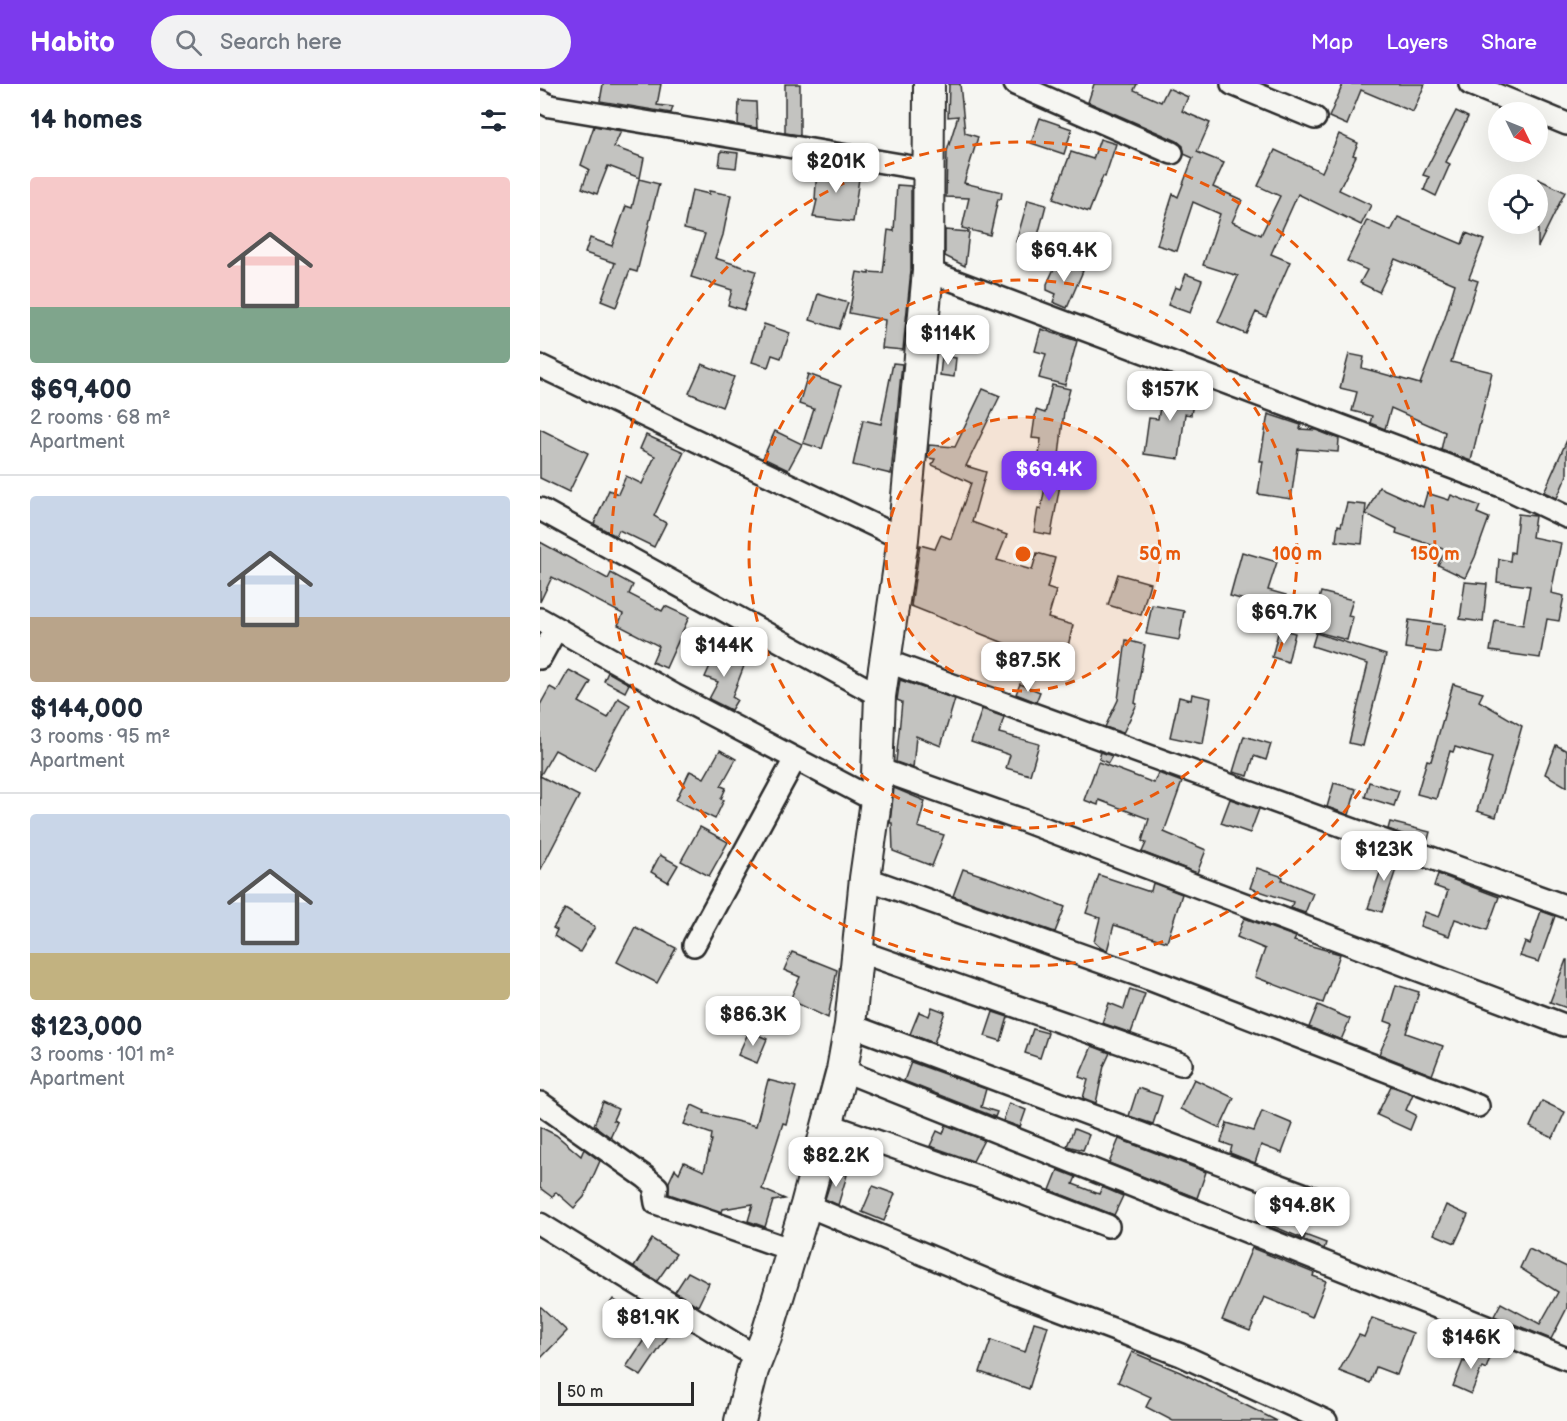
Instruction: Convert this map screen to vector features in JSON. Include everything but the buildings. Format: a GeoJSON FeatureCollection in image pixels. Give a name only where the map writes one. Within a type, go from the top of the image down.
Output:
{"type":"FeatureCollection","features":[{"type":"Feature","properties":{"kind":"street"},"geometry":{"type":"LineString","coordinates":[[740,1421],[806,1205],[842,1070],[850,1025],[865,879],[876,801],[880,696],[903,539],[928,271],[929,84]]}},
{"type":"Feature","properties":{"kind":"street"},"geometry":{"type":"LineString","coordinates":[[1015,84],[1172,153]]}},
{"type":"Feature","properties":{"kind":"street"},"geometry":{"type":"LineString","coordinates":[[1232,84],[1314,118]]}},
{"type":"Feature","properties":{"kind":"street"},"geometry":{"type":"LineString","coordinates":[[1470,84],[1567,124]]}},
{"type":"Feature","properties":{"kind":"street"},"geometry":{"type":"LineString","coordinates":[[540,101],[550,106],[930,170]]}},
{"type":"Feature","properties":{"kind":"street"},"geometry":{"type":"LineString","coordinates":[[928,271],[1504,488],[1567,517]]}},
{"type":"Feature","properties":{"kind":"street"},"geometry":{"type":"LineString","coordinates":[[540,366],[903,539]]}},
{"type":"Feature","properties":{"kind":"street"},"geometry":{"type":"LineString","coordinates":[[540,509],[880,696]]}},
{"type":"Feature","properties":{"kind":"street"},"geometry":{"type":"LineString","coordinates":[[540,658],[548,624],[674,695],[876,801]]}},
{"type":"Feature","properties":{"kind":"street"},"geometry":{"type":"LineString","coordinates":[[886,661],[1567,907]]}},
{"type":"Feature","properties":{"kind":"street"},"geometry":{"type":"LineString","coordinates":[[694,945],[795,759]]}},
{"type":"Feature","properties":{"kind":"street"},"geometry":{"type":"LineString","coordinates":[[878,769],[1022,820],[1564,1025]]}},
{"type":"Feature","properties":{"kind":"street"},"geometry":{"type":"LineString","coordinates":[[865,879],[1149,979],[1478,1106]]}},
{"type":"Feature","properties":{"kind":"street"},"geometry":{"type":"LineString","coordinates":[[858,951],[1181,1064]]}},
{"type":"Feature","properties":{"kind":"street"},"geometry":{"type":"LineString","coordinates":[[850,1025],[1332,1205]]}},
{"type":"Feature","properties":{"kind":"street"},"geometry":{"type":"LineString","coordinates":[[842,1070],[1146,1190],[1350,1275],[1567,1359]]}},
{"type":"Feature","properties":{"kind":"street"},"geometry":{"type":"LineString","coordinates":[[540,1102],[657,1187],[656,1203],[792,1250]]}},
{"type":"Feature","properties":{"kind":"street"},"geometry":{"type":"LineString","coordinates":[[827,1124],[991,1181],[1108,1226]]}},
{"type":"Feature","properties":{"kind":"street"},"geometry":{"type":"LineString","coordinates":[[806,1205],[1017,1293],[1181,1355],[1326,1421]]}},
{"type":"Feature","properties":{"kind":"street"},"geometry":{"type":"LineString","coordinates":[[540,1224],[758,1358]]}}]}
